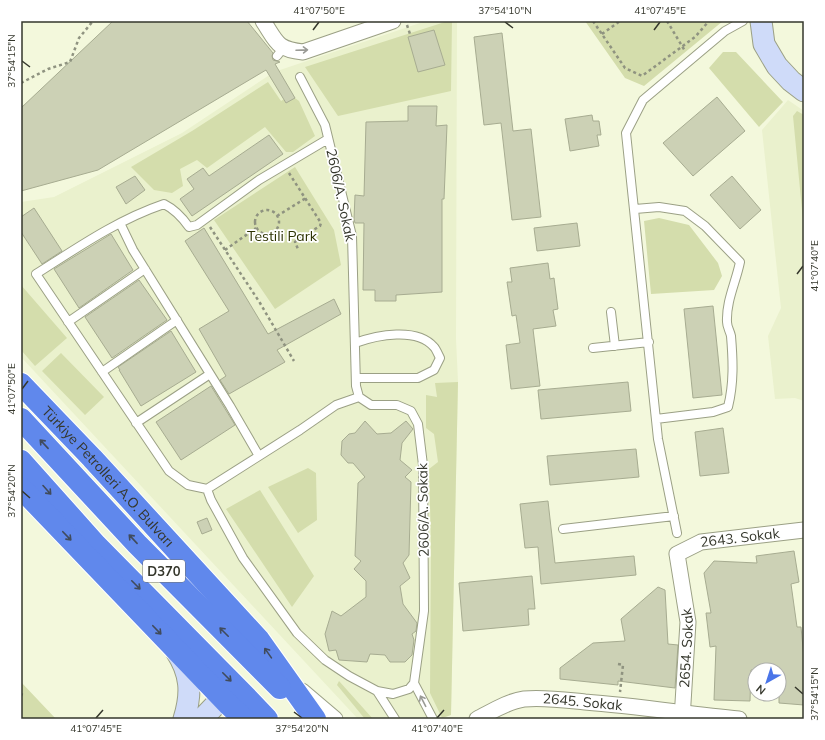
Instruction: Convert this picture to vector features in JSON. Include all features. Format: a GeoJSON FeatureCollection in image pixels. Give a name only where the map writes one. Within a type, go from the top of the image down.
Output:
{"type":"FeatureCollection","features":[{"type":"Feature","properties":{"kind":"highway","name":"Türkiye Petrolleri A.O. Bulvarı"},"geometry":{"type":"LineString","coordinates":[[21,384],[92,458],[259,640],[315,719]]}},
{"type":"Feature","properties":{"kind":"highway","name":"Türkiye Petrolleri A.O. Bulvarı"},"geometry":{"type":"LineString","coordinates":[[21,419],[137,544],[311,719]]}},
{"type":"Feature","properties":{"kind":"highway","name":"D370"},"geometry":{"type":"LineString","coordinates":[[21,461],[96,545],[267,719]]}},
{"type":"Feature","properties":{"kind":"highway"},"geometry":{"type":"LineString","coordinates":[[21,488],[222,698],[244,719]]}},
{"type":"Feature","properties":{"kind":"street"},"geometry":{"type":"LineString","coordinates":[[263,21],[278,51],[292,50],[303,52],[393,21]]}},
{"type":"Feature","properties":{"kind":"street"},"geometry":{"type":"LineString","coordinates":[[761,21],[764,44],[777,66],[804,91]]}},
{"type":"Feature","properties":{"kind":"street","name":"2643. Sokak"},"geometry":{"type":"LineString","coordinates":[[677,554],[701,542],[804,530]]}},
{"type":"Feature","properties":{"kind":"street","name":"2654. Sokak"},"geometry":{"type":"LineString","coordinates":[[677,554],[688,622],[683,716]]}},
{"type":"Feature","properties":{"kind":"street"},"geometry":{"type":"LineString","coordinates":[[172,646],[181,660],[190,689],[184,719]]}},
{"type":"Feature","properties":{"kind":"street"},"geometry":{"type":"LineString","coordinates":[[284,675],[335,719]]}},
{"type":"Feature","properties":{"kind":"street"},"geometry":{"type":"LineString","coordinates":[[202,719],[222,698]]}},
{"type":"Feature","properties":{"kind":"street","name":"2645. Sokak"},"geometry":{"type":"LineString","coordinates":[[477,719],[500,707],[523,700],[542,698],[619,704],[683,716],[739,719]]}},
{"type":"Feature","properties":{"kind":"lane"},"geometry":{"type":"LineString","coordinates":[[677,533],[658,439],[626,134],[643,100],[725,31],[743,21]]}},
{"type":"Feature","properties":{"kind":"lane","name":"2606/A. Sokak"},"geometry":{"type":"LineString","coordinates":[[300,77],[325,125],[352,236],[356,378],[359,397],[371,405],[397,405],[411,411],[418,424],[423,465],[424,611],[414,683]]}},
{"type":"Feature","properties":{"kind":"lane"},"geometry":{"type":"LineString","coordinates":[[328,138],[259,180],[204,218],[197,225],[189,227],[182,218],[164,204],[143,211],[120,223],[36,274],[169,471],[188,485],[207,489],[300,430],[336,405],[359,397]]}},
{"type":"Feature","properties":{"kind":"lane"},"geometry":{"type":"LineString","coordinates":[[635,209],[659,207],[685,211],[705,226],[740,262],[729,302],[726,323],[730,334],[734,376],[732,395],[728,407],[713,412],[656,418]]}},
{"type":"Feature","properties":{"kind":"lane"},"geometry":{"type":"LineString","coordinates":[[120,223],[145,269],[230,406],[259,456]]}},
{"type":"Feature","properties":{"kind":"lane"},"geometry":{"type":"LineString","coordinates":[[68,322],[145,269]]}},
{"type":"Feature","properties":{"kind":"lane"},"geometry":{"type":"LineString","coordinates":[[611,312],[615,346]]}},
{"type":"Feature","properties":{"kind":"lane"},"geometry":{"type":"LineString","coordinates":[[102,372],[176,320]]}},
{"type":"Feature","properties":{"kind":"lane"},"geometry":{"type":"LineString","coordinates":[[355,343],[367,339],[398,334],[419,336],[434,346],[440,358],[434,370],[418,378],[356,378]]}},
{"type":"Feature","properties":{"kind":"lane"},"geometry":{"type":"LineString","coordinates":[[594,348],[649,342]]}},
{"type":"Feature","properties":{"kind":"lane"},"geometry":{"type":"LineString","coordinates":[[136,423],[210,374]]}},
{"type":"Feature","properties":{"kind":"lane"},"geometry":{"type":"LineString","coordinates":[[207,489],[211,500],[243,558],[297,633],[325,660],[349,676],[377,691],[393,694],[409,690],[414,683],[433,719]]}},
{"type":"Feature","properties":{"kind":"lane"},"geometry":{"type":"LineString","coordinates":[[563,529],[674,516]]}},
{"type":"Feature","properties":{"kind":"lane"},"geometry":{"type":"LineString","coordinates":[[377,691],[395,719]]}},
{"type":"Feature","properties":{"kind":"path"},"geometry":{"type":"LineString","coordinates":[[21,83],[48,69],[70,62],[79,38],[93,21]]}},
{"type":"Feature","properties":{"kind":"path"},"geometry":{"type":"LineString","coordinates":[[406,21],[410,34]]}},
{"type":"Feature","properties":{"kind":"path"},"geometry":{"type":"LineString","coordinates":[[593,21],[625,68],[642,76],[695,37],[709,21]]}},
{"type":"Feature","properties":{"kind":"path"},"geometry":{"type":"LineString","coordinates":[[602,34],[620,21]]}},
{"type":"Feature","properties":{"kind":"path"},"geometry":{"type":"LineString","coordinates":[[667,21],[682,47],[691,59]]}},
{"type":"Feature","properties":{"kind":"path"},"geometry":{"type":"LineString","coordinates":[[284,165],[321,223],[320,226],[295,242],[298,249]]}},
{"type":"Feature","properties":{"kind":"path"},"geometry":{"type":"LineString","coordinates":[[277,216],[306,198]]}},
{"type":"Feature","properties":{"kind":"path"},"geometry":{"type":"LineString","coordinates":[[269,210],[277,216],[279,225],[274,232],[266,234],[256,228],[255,220],[258,213],[261,211],[269,210]]}},
{"type":"Feature","properties":{"kind":"path"},"geometry":{"type":"LineString","coordinates":[[204,218],[260,303],[294,361]]}},
{"type":"Feature","properties":{"kind":"path"},"geometry":{"type":"LineString","coordinates":[[225,250],[256,228]]}},
{"type":"Feature","properties":{"kind":"path"},"geometry":{"type":"LineString","coordinates":[[618,664],[623,665],[619,704]]}},
{"type":"Feature","properties":{"kind":"path"},"geometry":{"type":"LineString","coordinates":[[21,696],[24,691]]}},
{"type":"Feature","properties":{"kind":"shaded area"},"geometry":{"type":"Polygon","coordinates":[[[426,21],[457,21],[456,339],[458,382],[451,715],[440,719],[358,719],[21,357],[21,202],[54,197],[182,133],[274,72],[426,21]]]}},
{"type":"Feature","properties":{"kind":"shaded area"},"geometry":{"type":"Polygon","coordinates":[[[788,100],[804,111],[804,401],[795,398],[775,399],[768,336],[781,308],[762,130],[788,100]]]}},
{"type":"Feature","properties":{"kind":"green space"},"geometry":{"type":"Polygon","coordinates":[[[452,21],[451,91],[338,116],[305,67],[452,21]]]}},
{"type":"Feature","properties":{"kind":"green space"},"geometry":{"type":"Polygon","coordinates":[[[585,21],[723,21],[644,86],[625,78],[585,21]]]}},
{"type":"Feature","properties":{"kind":"green space"},"geometry":{"type":"Polygon","coordinates":[[[723,52],[736,52],[783,102],[759,127],[709,68],[723,52]]]}},
{"type":"Feature","properties":{"kind":"green space"},"geometry":{"type":"Polygon","coordinates":[[[268,82],[281,101],[291,95],[299,101],[315,136],[293,152],[286,152],[265,127],[207,168],[197,160],[180,169],[183,186],[172,193],[154,190],[131,167],[192,131],[268,82]]]}},
{"type":"Feature","properties":{"kind":"green space"},"geometry":{"type":"Polygon","coordinates":[[[797,111],[804,115],[804,231],[793,116],[797,111]]]}},
{"type":"Feature","properties":{"kind":"green space","name":"Testili Park"},"geometry":{"type":"Polygon","coordinates":[[[295,167],[334,230],[341,265],[275,309],[214,220],[295,167]]]}},
{"type":"Feature","properties":{"kind":"green space"},"geometry":{"type":"Polygon","coordinates":[[[659,218],[689,225],[718,263],[722,276],[714,290],[651,294],[644,221],[659,218]]]}},
{"type":"Feature","properties":{"kind":"green space"},"geometry":{"type":"Polygon","coordinates":[[[21,285],[67,338],[35,366],[21,350],[21,285]]]}},
{"type":"Feature","properties":{"kind":"green space"},"geometry":{"type":"Polygon","coordinates":[[[61,353],[104,397],[85,415],[42,371],[61,353]]]}},
{"type":"Feature","properties":{"kind":"green space"},"geometry":{"type":"Polygon","coordinates":[[[458,382],[451,715],[442,718],[430,693],[431,541],[429,469],[438,462],[434,434],[426,428],[426,395],[437,397],[435,383],[458,382]]]}},
{"type":"Feature","properties":{"kind":"green space"},"geometry":{"type":"Polygon","coordinates":[[[308,468],[316,473],[317,520],[298,533],[268,487],[308,468]]]}},
{"type":"Feature","properties":{"kind":"green space"},"geometry":{"type":"Polygon","coordinates":[[[260,490],[314,576],[292,607],[226,509],[260,490]]]}},
{"type":"Feature","properties":{"kind":"green space"},"geometry":{"type":"Polygon","coordinates":[[[339,681],[373,719],[365,719],[337,685],[339,681]]]}},
{"type":"Feature","properties":{"kind":"green space"},"geometry":{"type":"Polygon","coordinates":[[[21,682],[56,719],[21,719],[21,682]]]}},
{"type":"Feature","properties":{"kind":"building"},"geometry":{"type":"Polygon","coordinates":[[[113,21],[247,21],[273,53],[273,60],[280,62],[275,64],[295,98],[286,103],[266,70],[98,170],[21,191],[21,108],[113,21]]]}},
{"type":"Feature","properties":{"kind":"building"},"geometry":{"type":"Polygon","coordinates":[[[434,30],[445,65],[418,72],[408,37],[434,30]]]}},
{"type":"Feature","properties":{"kind":"building"},"geometry":{"type":"Polygon","coordinates":[[[502,33],[513,131],[531,129],[541,217],[512,220],[501,123],[484,125],[474,37],[502,33]]]}},
{"type":"Feature","properties":{"kind":"building"},"geometry":{"type":"Polygon","coordinates":[[[717,97],[745,131],[693,176],[663,143],[717,97]]]}},
{"type":"Feature","properties":{"kind":"building"},"geometry":{"type":"Polygon","coordinates":[[[408,106],[437,106],[436,126],[447,125],[444,199],[442,199],[442,292],[396,295],[396,301],[375,301],[375,290],[363,290],[364,223],[355,223],[354,219],[355,195],[364,196],[366,122],[408,121],[408,106]]]}},
{"type":"Feature","properties":{"kind":"building"},"geometry":{"type":"Polygon","coordinates":[[[592,115],[593,121],[599,121],[601,135],[597,135],[599,146],[570,151],[565,119],[592,115]]]}},
{"type":"Feature","properties":{"kind":"building"},"geometry":{"type":"Polygon","coordinates":[[[269,135],[283,154],[192,216],[180,199],[194,189],[187,179],[203,168],[209,176],[269,135]]]}},
{"type":"Feature","properties":{"kind":"building"},"geometry":{"type":"Polygon","coordinates":[[[135,176],[145,190],[126,204],[116,187],[135,176]]]}},
{"type":"Feature","properties":{"kind":"building"},"geometry":{"type":"Polygon","coordinates":[[[732,176],[761,210],[740,229],[710,195],[732,176]]]}},
{"type":"Feature","properties":{"kind":"building"},"geometry":{"type":"Polygon","coordinates":[[[34,208],[62,251],[42,264],[21,232],[21,217],[34,208]]]}},
{"type":"Feature","properties":{"kind":"building"},"geometry":{"type":"Polygon","coordinates":[[[577,223],[580,246],[537,251],[534,228],[577,223]]]}},
{"type":"Feature","properties":{"kind":"building"},"geometry":{"type":"Polygon","coordinates":[[[204,228],[268,334],[334,299],[341,314],[277,350],[285,362],[229,394],[220,380],[226,376],[199,329],[229,311],[185,241],[204,228]]]}},
{"type":"Feature","properties":{"kind":"building"},"geometry":{"type":"Polygon","coordinates":[[[111,234],[133,270],[79,308],[54,269],[111,234]]]}},
{"type":"Feature","properties":{"kind":"building"},"geometry":{"type":"Polygon","coordinates":[[[548,263],[550,279],[554,278],[558,309],[553,310],[556,326],[533,329],[540,386],[511,389],[506,345],[520,343],[516,315],[512,316],[507,282],[512,282],[510,268],[548,263]]]}},
{"type":"Feature","properties":{"kind":"building"},"geometry":{"type":"Polygon","coordinates":[[[139,280],[167,320],[112,358],[85,317],[139,280]]]}},
{"type":"Feature","properties":{"kind":"building"},"geometry":{"type":"Polygon","coordinates":[[[713,306],[722,395],[693,398],[684,309],[713,306]]]}},
{"type":"Feature","properties":{"kind":"building"},"geometry":{"type":"Polygon","coordinates":[[[171,331],[196,372],[141,406],[118,367],[171,331]]]}},
{"type":"Feature","properties":{"kind":"building"},"geometry":{"type":"Polygon","coordinates":[[[628,382],[631,411],[541,419],[538,390],[628,382]]]}},
{"type":"Feature","properties":{"kind":"building"},"geometry":{"type":"Polygon","coordinates":[[[211,386],[235,425],[181,460],[156,422],[211,386]]]}},
{"type":"Feature","properties":{"kind":"building"},"geometry":{"type":"Polygon","coordinates":[[[365,421],[377,434],[391,433],[406,421],[413,429],[402,443],[400,460],[412,470],[405,477],[411,482],[409,555],[403,563],[410,578],[400,586],[403,604],[417,623],[416,631],[412,634],[414,640],[412,655],[405,662],[390,662],[385,655],[370,654],[367,662],[339,660],[336,650],[329,651],[325,634],[332,611],[341,616],[366,597],[366,581],[354,569],[361,561],[355,556],[358,483],[365,477],[353,463],[348,463],[341,455],[342,441],[349,434],[355,433],[365,421]]]}},
{"type":"Feature","properties":{"kind":"building"},"geometry":{"type":"Polygon","coordinates":[[[723,428],[729,473],[700,476],[695,432],[723,428]]]}},
{"type":"Feature","properties":{"kind":"building"},"geometry":{"type":"Polygon","coordinates":[[[636,449],[639,477],[550,485],[547,456],[636,449]]]}},
{"type":"Feature","properties":{"kind":"building"},"geometry":{"type":"Polygon","coordinates":[[[548,501],[555,563],[634,556],[636,575],[541,584],[538,547],[525,548],[520,504],[548,501]]]}},
{"type":"Feature","properties":{"kind":"building"},"geometry":{"type":"Polygon","coordinates":[[[207,518],[212,530],[202,534],[197,522],[207,518]]]}},
{"type":"Feature","properties":{"kind":"building"},"geometry":{"type":"Polygon","coordinates":[[[794,551],[799,582],[791,584],[797,627],[801,627],[804,658],[804,705],[779,703],[787,702],[787,662],[747,662],[747,701],[714,700],[716,646],[710,647],[706,613],[711,613],[704,573],[714,561],[757,563],[756,556],[794,551]]]}},
{"type":"Feature","properties":{"kind":"building"},"geometry":{"type":"Polygon","coordinates":[[[532,576],[535,609],[528,609],[529,625],[463,631],[459,583],[532,576]]]}},
{"type":"Feature","properties":{"kind":"building"},"geometry":{"type":"Polygon","coordinates":[[[658,587],[665,590],[668,644],[678,645],[675,688],[618,681],[618,685],[560,679],[560,668],[593,643],[625,641],[621,619],[658,587]]]}}]}
